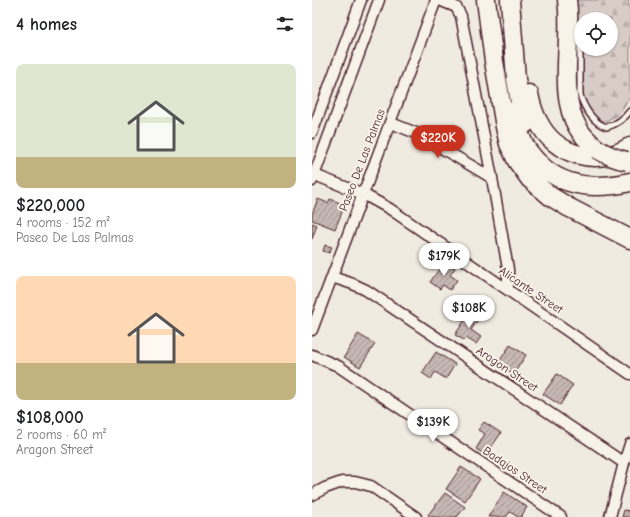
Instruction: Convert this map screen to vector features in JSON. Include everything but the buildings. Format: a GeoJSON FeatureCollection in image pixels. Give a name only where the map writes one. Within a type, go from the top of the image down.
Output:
{"type":"FeatureCollection","features":[{"type":"Feature","properties":{"kind":"highway"},"geometry":{"type":"LineString","coordinates":[[486,0],[505,127],[509,144],[517,161],[530,179],[550,196],[630,239]]}},
{"type":"Feature","properties":{"kind":"highway"},"geometry":{"type":"LineString","coordinates":[[497,0],[507,82],[512,108],[520,134],[528,151],[548,171],[570,182],[588,187],[612,186],[630,182]]}},
{"type":"Feature","properties":{"kind":"highway"},"geometry":{"type":"LineString","coordinates":[[510,0],[516,79],[521,108],[529,135],[538,151],[554,166],[565,172],[599,180],[618,178],[629,161]]}},
{"type":"Feature","properties":{"kind":"highway"},"geometry":{"type":"LineString","coordinates":[[522,0],[527,87],[532,108],[538,122],[548,136],[562,148],[576,155],[604,157],[618,153],[629,161]]}},
{"type":"Feature","properties":{"kind":"highway"},"geometry":{"type":"LineString","coordinates":[[567,0],[569,31],[567,88],[570,109],[580,131],[589,142],[597,149],[611,157],[618,160],[629,161]]}},
{"type":"Feature","properties":{"kind":"street"},"geometry":{"type":"LineString","coordinates":[[312,133],[361,0]]}},
{"type":"Feature","properties":{"kind":"street"},"geometry":{"type":"LineString","coordinates":[[313,177],[378,0]]}},
{"type":"Feature","properties":{"kind":"street","name":"Paseo De Las Palmas"},"geometry":{"type":"LineString","coordinates":[[312,330],[437,0],[456,7],[461,16],[508,269],[508,290]]}},
{"type":"Feature","properties":{"kind":"street"},"geometry":{"type":"LineString","coordinates":[[391,123],[416,133],[492,178]]}},
{"type":"Feature","properties":{"kind":"street","name":"Alicante Street"},"geometry":{"type":"LineString","coordinates":[[313,177],[363,194],[390,209],[630,374]]}},
{"type":"Feature","properties":{"kind":"street","name":"Aragon Street"},"geometry":{"type":"LineString","coordinates":[[332,276],[366,290],[624,463]]}},
{"type":"Feature","properties":{"kind":"street","name":"Badajos Street"},"geometry":{"type":"LineString","coordinates":[[312,355],[338,366],[561,517]]}},
{"type":"Feature","properties":{"kind":"street"},"geometry":{"type":"LineString","coordinates":[[610,517],[630,444]]}},
{"type":"Feature","properties":{"kind":"street"},"geometry":{"type":"LineString","coordinates":[[312,495],[324,488],[342,482],[354,482],[371,486],[416,517]]}},
{"type":"Feature","properties":{"kind":"lane"},"geometry":{"type":"LineString","coordinates":[[569,31],[576,38],[580,46],[580,95],[582,102],[590,114],[598,124],[607,127],[625,118],[630,111]]}},
{"type":"Feature","properties":{"kind":"green space"},"geometry":{"type":"Polygon","coordinates":[[[573,0],[628,0],[630,11],[630,97],[618,115],[605,121],[592,119],[582,108],[577,90],[578,56],[618,56],[618,12],[576,12],[573,0]]]}}]}
